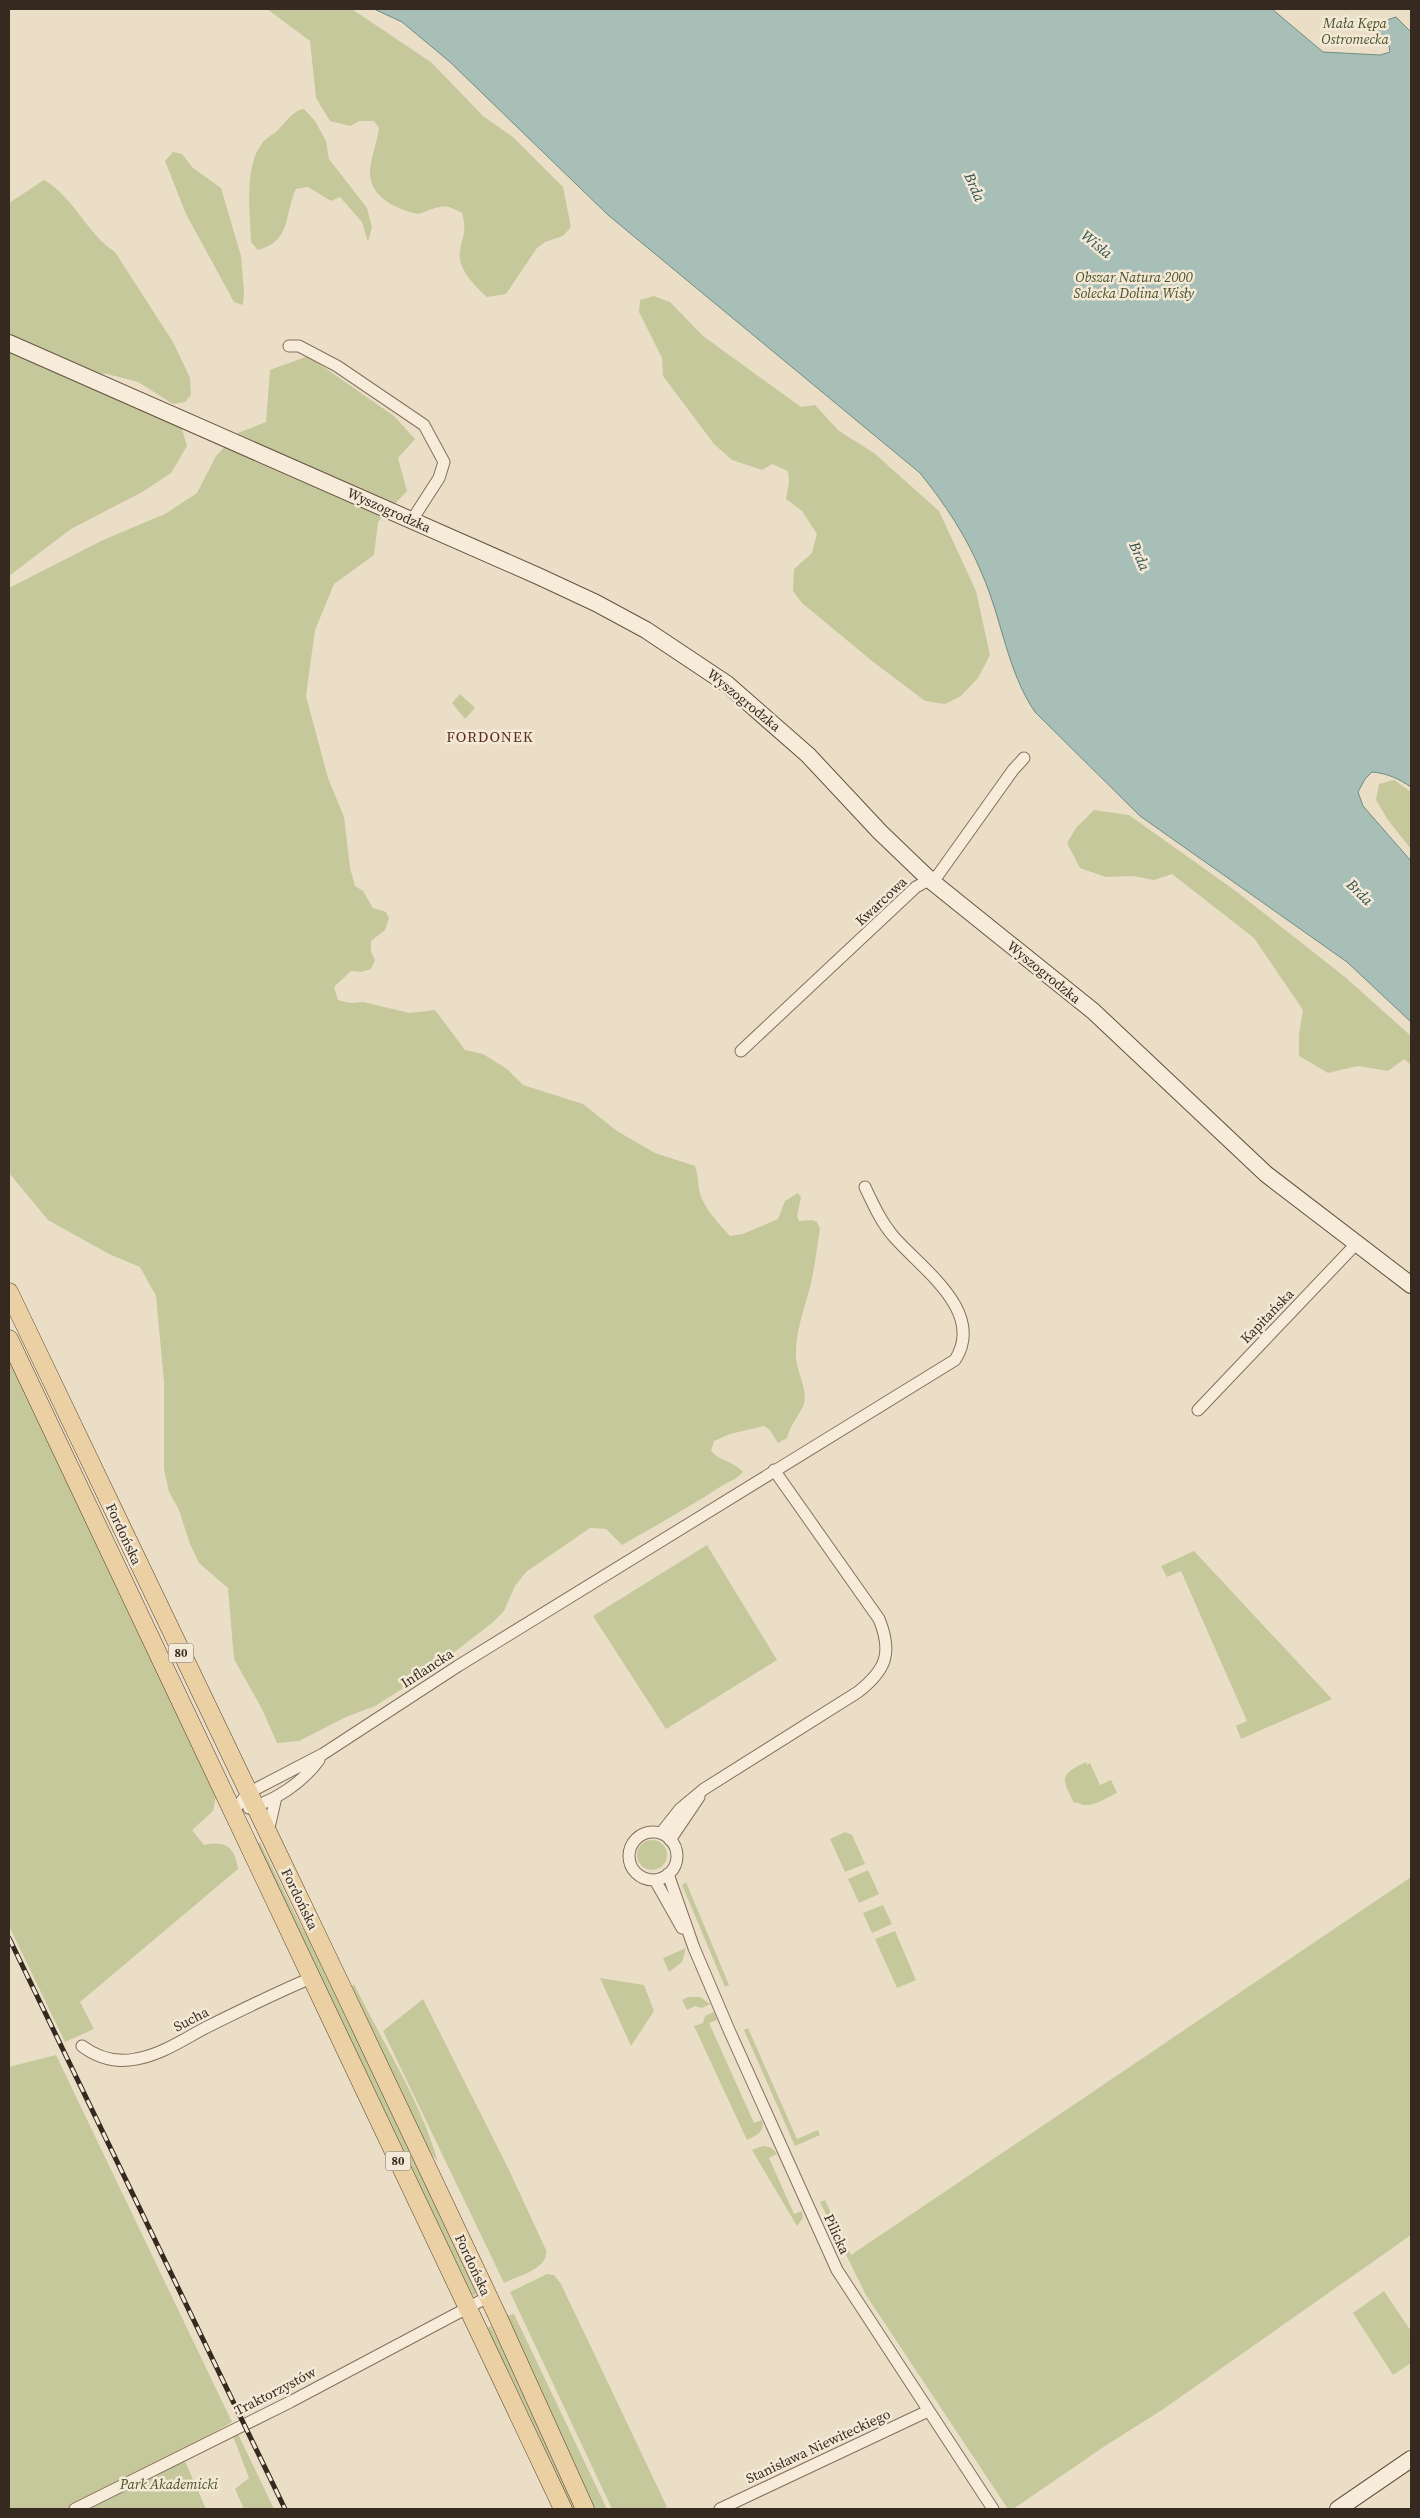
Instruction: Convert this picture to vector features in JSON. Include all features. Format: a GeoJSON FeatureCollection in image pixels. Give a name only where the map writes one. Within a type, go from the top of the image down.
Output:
{"type":"FeatureCollection","features":[{"type":"Feature","properties":{"kind":"main road","name":"Fordońska"},"geometry":{"type":"LineString","coordinates":[[9,1292],[488,2297],[585,2509]]}},
{"type":"Feature","properties":{"kind":"main road","name":"Fordońska"},"geometry":{"type":"LineString","coordinates":[[9,1339],[563,2509]]}},
{"type":"Feature","properties":{"kind":"street","name":"Wyszogrodzka"},"geometry":{"type":"LineString","coordinates":[[9,343],[596,603],[646,630],[701,665],[788,736],[880,832],[930,880],[1093,1011],[1266,1174],[1411,1285]]}},
{"type":"Feature","properties":{"kind":"street"},"geometry":{"type":"LineString","coordinates":[[290,346],[298,346],[337,366],[424,425],[444,462],[438,478],[412,520]]}},
{"type":"Feature","properties":{"kind":"street","name":"Kwarcowa"},"geometry":{"type":"LineString","coordinates":[[745,1053],[916,888],[938,875],[1013,770],[1024,758]]}},
{"type":"Feature","properties":{"kind":"street","name":"Inflancka"},"geometry":{"type":"LineString","coordinates":[[251,1800],[550,1609],[774,1470],[946,1367],[961,1351],[963,1330],[955,1304],[893,1235],[880,1216],[865,1187]]}},
{"type":"Feature","properties":{"kind":"street","name":"Kapitańska"},"geometry":{"type":"LineString","coordinates":[[1198,1410],[1357,1243]]}},
{"type":"Feature","properties":{"kind":"street"},"geometry":{"type":"LineString","coordinates":[[666,1837],[680,1809],[704,1789],[858,1692],[877,1675],[887,1652],[886,1636],[879,1619],[774,1470]]}},
{"type":"Feature","properties":{"kind":"street","name":"Inflancka"},"geometry":{"type":"LineString","coordinates":[[251,1800],[276,1797],[313,1767],[323,1754]]}},
{"type":"Feature","properties":{"kind":"street"},"geometry":{"type":"LineString","coordinates":[[268,1834],[276,1797]]}},
{"type":"Feature","properties":{"kind":"street"},"geometry":{"type":"LineString","coordinates":[[232,1813],[251,1800]]}},
{"type":"Feature","properties":{"kind":"street"},"geometry":{"type":"LineString","coordinates":[[649,1832],[666,1837],[677,1854],[673,1868],[668,1874],[655,1880],[644,1878],[635,1872],[630,1862],[629,1854],[631,1846],[642,1835],[649,1832]]}},
{"type":"Feature","properties":{"kind":"street","name":"Pilicka"},"geometry":{"type":"LineString","coordinates":[[668,1874],[694,1948],[837,2270],[994,2509]]}},
{"type":"Feature","properties":{"kind":"street","name":"Pilicka"},"geometry":{"type":"LineString","coordinates":[[655,1880],[694,1948]]}},
{"type":"Feature","properties":{"kind":"street","name":"Sucha"},"geometry":{"type":"LineString","coordinates":[[82,2046],[94,2055],[114,2060],[136,2059],[159,2052],[252,2004],[311,1978]]}},
{"type":"Feature","properties":{"kind":"street","name":"Traktorzystów"},"geometry":{"type":"LineString","coordinates":[[75,2509],[290,2402],[488,2297]]}},
{"type":"Feature","properties":{"kind":"street","name":"Stanisława Niewiteckiego"},"geometry":{"type":"LineString","coordinates":[[720,2509],[928,2410]]}},
{"type":"Feature","properties":{"kind":"street"},"geometry":{"type":"LineString","coordinates":[[1338,2509],[1411,2459]]}},
{"type":"Feature","properties":{"kind":"green space"},"geometry":{"type":"Polygon","coordinates":[[[267,9],[352,9],[432,63],[483,116],[513,137],[563,187],[571,227],[563,236],[545,242],[537,248],[506,294],[487,297],[468,277],[461,264],[460,251],[464,229],[462,213],[445,206],[418,214],[401,209],[379,195],[371,180],[370,171],[379,128],[374,121],[359,121],[350,126],[330,121],[316,98],[310,41],[267,9]]]}},
{"type":"Feature","properties":{"kind":"green space"},"geometry":{"type":"Polygon","coordinates":[[[304,109],[315,121],[326,141],[329,159],[367,208],[372,227],[368,242],[362,222],[340,197],[331,201],[308,187],[296,189],[285,226],[277,240],[269,246],[258,250],[251,242],[249,192],[252,166],[265,140],[278,130],[293,114],[304,109]]]}},
{"type":"Feature","properties":{"kind":"green space"},"geometry":{"type":"Polygon","coordinates":[[[173,152],[182,154],[193,168],[221,188],[241,256],[243,305],[234,302],[186,214],[165,161],[173,152]]]}},
{"type":"Feature","properties":{"kind":"green space"},"geometry":{"type":"Polygon","coordinates":[[[44,180],[64,196],[96,236],[115,252],[173,342],[190,378],[191,395],[185,402],[173,404],[138,382],[107,374],[82,372],[9,334],[9,203],[44,180]]]}},
{"type":"Feature","properties":{"kind":"green space"},"geometry":{"type":"Polygon","coordinates":[[[654,296],[670,302],[703,336],[801,407],[815,405],[839,431],[874,453],[939,511],[976,591],[990,655],[978,678],[961,696],[945,704],[925,701],[872,661],[802,603],[793,591],[794,569],[812,553],[817,534],[802,511],[786,499],[789,482],[788,471],[772,464],[762,470],[732,460],[714,444],[663,376],[662,358],[639,312],[640,300],[654,296]]]}},
{"type":"Feature","properties":{"kind":"green space"},"geometry":{"type":"Polygon","coordinates":[[[9,351],[181,426],[187,446],[171,473],[144,491],[71,529],[9,576],[9,351]]]}},
{"type":"Feature","properties":{"kind":"green space"},"geometry":{"type":"Polygon","coordinates":[[[308,356],[394,416],[415,439],[398,458],[407,491],[378,522],[374,555],[334,584],[315,630],[306,696],[328,778],[344,817],[350,868],[355,886],[363,891],[373,908],[386,912],[389,918],[385,930],[371,941],[371,952],[375,960],[371,969],[361,972],[351,971],[334,987],[338,1000],[350,1003],[363,1002],[410,1013],[435,1010],[465,1050],[483,1054],[507,1069],[523,1085],[583,1104],[617,1131],[655,1153],[695,1166],[699,1189],[704,1202],[730,1236],[743,1234],[778,1219],[785,1201],[798,1193],[801,1197],[797,1216],[799,1221],[812,1220],[817,1222],[820,1229],[796,1348],[796,1358],[805,1399],[787,1438],[778,1443],[770,1430],[764,1426],[730,1434],[714,1441],[711,1451],[739,1468],[743,1472],[738,1477],[622,1545],[606,1529],[590,1528],[526,1572],[515,1586],[504,1611],[492,1623],[426,1674],[375,1706],[346,1717],[299,1741],[277,1743],[262,1709],[234,1659],[228,1588],[199,1563],[190,1544],[179,1510],[169,1492],[164,1469],[164,1382],[156,1296],[140,1267],[109,1254],[48,1220],[9,1173],[9,588],[103,540],[165,514],[197,493],[216,456],[238,433],[266,422],[270,370],[308,356]]]}},
{"type":"Feature","properties":{"kind":"green space"},"geometry":{"type":"Polygon","coordinates":[[[460,694],[475,708],[465,719],[452,703],[460,694]]]}},
{"type":"Feature","properties":{"kind":"green space"},"geometry":{"type":"Polygon","coordinates":[[[1394,780],[1411,792],[1411,849],[1388,820],[1376,800],[1379,784],[1394,780]]]}},
{"type":"Feature","properties":{"kind":"green space"},"geometry":{"type":"Polygon","coordinates":[[[1094,810],[1129,815],[1237,892],[1345,977],[1411,1036],[1411,1065],[1404,1059],[1388,1071],[1358,1066],[1328,1073],[1299,1056],[1299,1035],[1303,1010],[1254,938],[1172,874],[1154,880],[1133,876],[1106,877],[1080,868],[1067,843],[1076,828],[1094,810]]]}},
{"type":"Feature","properties":{"kind":"green space"},"geometry":{"type":"Polygon","coordinates":[[[9,1355],[216,1796],[213,1811],[192,1830],[204,1845],[218,1844],[228,1847],[235,1856],[238,1869],[80,2002],[94,2029],[65,2042],[9,1926],[9,1355]]]}},
{"type":"Feature","properties":{"kind":"green space"},"geometry":{"type":"Polygon","coordinates":[[[707,1545],[777,1660],[666,1729],[593,1616],[707,1545]]]}},
{"type":"Feature","properties":{"kind":"green space"},"geometry":{"type":"Polygon","coordinates":[[[1194,1551],[1332,1699],[1241,1739],[1236,1726],[1247,1721],[1181,1571],[1167,1577],[1161,1566],[1194,1551]]]}},
{"type":"Feature","properties":{"kind":"green space"},"geometry":{"type":"Polygon","coordinates":[[[1086,1762],[1087,1765],[1090,1763],[1100,1785],[1111,1780],[1117,1793],[1092,1804],[1074,1803],[1067,1788],[1065,1778],[1071,1770],[1086,1762]]]}},
{"type":"Feature","properties":{"kind":"green space"},"geometry":{"type":"Polygon","coordinates":[[[845,1832],[852,1835],[865,1864],[845,1872],[830,1839],[845,1832]]]}},
{"type":"Feature","properties":{"kind":"green space"},"geometry":{"type":"Polygon","coordinates":[[[652,1840],[658,1841],[666,1849],[666,1861],[658,1869],[652,1870],[646,1869],[638,1861],[637,1855],[638,1849],[646,1841],[652,1840]]]}},
{"type":"Feature","properties":{"kind":"green space"},"geometry":{"type":"Polygon","coordinates":[[[260,1842],[298,1920],[335,1986],[477,2291],[475,2296],[470,2294],[255,1845],[260,1842]]]}},
{"type":"Feature","properties":{"kind":"green space"},"geometry":{"type":"Polygon","coordinates":[[[868,1870],[879,1894],[859,1903],[848,1879],[868,1870]]]}},
{"type":"Feature","properties":{"kind":"green space"},"geometry":{"type":"Polygon","coordinates":[[[1411,1877],[1411,2235],[1162,2410],[1105,2446],[1013,2509],[1008,2509],[866,2295],[820,2202],[825,2200],[851,2255],[1411,1877]]]}},
{"type":"Feature","properties":{"kind":"green space"},"geometry":{"type":"Polygon","coordinates":[[[686,1882],[729,1985],[725,1987],[682,1885],[686,1882]]]}},
{"type":"Feature","properties":{"kind":"green space"},"geometry":{"type":"Polygon","coordinates":[[[883,1905],[892,1924],[872,1933],[863,1913],[883,1905]]]}},
{"type":"Feature","properties":{"kind":"green space"},"geometry":{"type":"Polygon","coordinates":[[[895,1931],[916,1980],[897,1988],[875,1939],[895,1931]]]}},
{"type":"Feature","properties":{"kind":"green space"},"geometry":{"type":"Polygon","coordinates":[[[686,1948],[682,1962],[669,1972],[663,1958],[686,1948]]]}},
{"type":"Feature","properties":{"kind":"green space"},"geometry":{"type":"Polygon","coordinates":[[[600,1978],[644,1985],[654,2011],[631,2046],[600,1978]]]}},
{"type":"Feature","properties":{"kind":"green space"},"geometry":{"type":"Polygon","coordinates":[[[354,1984],[422,2116],[438,2162],[424,2144],[351,1988],[354,1984]]]}},
{"type":"Feature","properties":{"kind":"green space"},"geometry":{"type":"Polygon","coordinates":[[[688,1997],[700,1997],[710,2004],[702,2008],[695,2006],[687,2010],[682,2000],[688,1997]]]}},
{"type":"Feature","properties":{"kind":"green space"},"geometry":{"type":"Polygon","coordinates":[[[423,1999],[509,2170],[546,2250],[546,2257],[537,2267],[504,2283],[383,2031],[423,1999]]]}},
{"type":"Feature","properties":{"kind":"green space"},"geometry":{"type":"Polygon","coordinates":[[[714,2012],[717,2020],[709,2023],[754,2123],[762,2120],[761,2130],[757,2135],[747,2140],[694,2026],[703,2023],[705,2016],[714,2012]]]}},
{"type":"Feature","properties":{"kind":"green space"},"geometry":{"type":"Polygon","coordinates":[[[748,2028],[797,2139],[818,2130],[820,2135],[795,2146],[744,2030],[748,2028]]]}},
{"type":"Feature","properties":{"kind":"green space","name":"Park Akademicki"},"geometry":{"type":"Polygon","coordinates":[[[56,2055],[232,2422],[181,2452],[206,2509],[9,2509],[9,2067],[56,2055]]]}},
{"type":"Feature","properties":{"kind":"green space"},"geometry":{"type":"Polygon","coordinates":[[[762,2146],[771,2148],[777,2154],[769,2158],[794,2214],[802,2211],[803,2218],[797,2226],[752,2150],[762,2146]]]}},
{"type":"Feature","properties":{"kind":"green space"},"geometry":{"type":"Polygon","coordinates":[[[547,2274],[554,2275],[561,2284],[667,2507],[664,2509],[612,2509],[510,2292],[547,2274]]]}},
{"type":"Feature","properties":{"kind":"green space"},"geometry":{"type":"Polygon","coordinates":[[[1384,2291],[1411,2331],[1411,2363],[1393,2375],[1353,2313],[1384,2291]]]}},
{"type":"Feature","properties":{"kind":"green space"},"geometry":{"type":"Polygon","coordinates":[[[514,2314],[607,2509],[591,2509],[505,2316],[514,2314]]]}},
{"type":"Feature","properties":{"kind":"green space"},"geometry":{"type":"Polygon","coordinates":[[[491,2326],[542,2429],[577,2509],[570,2509],[484,2330],[491,2326]]]}},
{"type":"Feature","properties":{"kind":"green space"},"geometry":{"type":"Polygon","coordinates":[[[238,2434],[274,2509],[244,2509],[235,2489],[249,2478],[233,2436],[238,2434]]]}},
{"type":"Feature","properties":{"kind":"water","name":"Obszar Natura 2000 Solecka Dolina Wisły"},"geometry":{"type":"Polygon","coordinates":[[[374,9],[1272,9],[1323,52],[1380,55],[1390,52],[1388,41],[1378,31],[1384,21],[1396,17],[1411,32],[1411,787],[1393,777],[1372,772],[1365,779],[1358,792],[1363,806],[1411,861],[1411,1022],[1347,962],[1140,816],[1035,712],[1011,662],[989,591],[970,547],[955,521],[920,473],[608,215],[450,62],[402,22],[374,9]]]}},
{"type":"Feature","properties":{"kind":"railway"},"geometry":{"type":"LineString","coordinates":[[9,1938],[285,2509]]}},
{"type":"Feature","properties":{"kind":"district","name":"FORDONEK"},"geometry":{"type":"Point","coordinates":[490,736]}},
{"type":"Feature","properties":{"kind":"park label","name":"Mała Kępa Ostromecka"},"geometry":{"type":"Point","coordinates":[1355,32]}},
{"type":"Feature","properties":{"kind":"water label","name":"Brda"},"geometry":{"type":"Point","coordinates":[975,187]}},
{"type":"Feature","properties":{"kind":"water label","name":"Wisła"},"geometry":{"type":"Point","coordinates":[1097,244]}},
{"type":"Feature","properties":{"kind":"water label","name":"Brda"},"geometry":{"type":"Point","coordinates":[1140,556]}},
{"type":"Feature","properties":{"kind":"water label","name":"Brda"},"geometry":{"type":"Point","coordinates":[1360,892]}}]}
